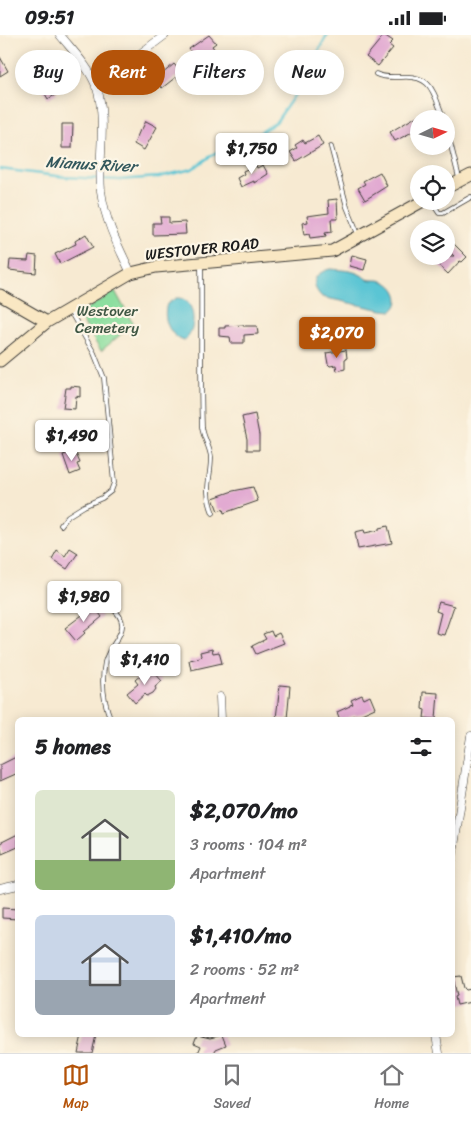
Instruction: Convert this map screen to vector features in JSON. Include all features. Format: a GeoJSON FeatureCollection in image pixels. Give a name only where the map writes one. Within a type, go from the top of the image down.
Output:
{"type":"FeatureCollection","features":[{"type":"Feature","properties":{"kind":"street"},"geometry":{"type":"LineString","coordinates":[[60,35],[83,62],[91,77]]}},
{"type":"Feature","properties":{"kind":"street"},"geometry":{"type":"LineString","coordinates":[[145,50],[165,35]]}},
{"type":"Feature","properties":{"kind":"street"},"geometry":{"type":"LineString","coordinates":[[98,95],[101,106],[101,190],[108,225],[131,273]]}},
{"type":"Feature","properties":{"kind":"street"},"geometry":{"type":"LineString","coordinates":[[455,184],[471,175]]}},
{"type":"Feature","properties":{"kind":"street","name":"WESTOVER ROAD"},"geometry":{"type":"LineString","coordinates":[[0,361],[47,322],[131,273],[156,267],[332,251],[410,208]]}},
{"type":"Feature","properties":{"kind":"street"},"geometry":{"type":"LineString","coordinates":[[0,295],[47,322]]}},
{"type":"Feature","properties":{"kind":"street"},"geometry":{"type":"LineString","coordinates":[[220,697],[221,717]]}},
{"type":"Feature","properties":{"kind":"street"},"geometry":{"type":"LineString","coordinates":[[455,844],[467,785],[471,737]]}},
{"type":"Feature","properties":{"kind":"street"},"geometry":{"type":"LineString","coordinates":[[0,889],[15,886]]}},
{"type":"Feature","properties":{"kind":"street"},"geometry":{"type":"LineString","coordinates":[[436,1037],[439,1053]]}},
{"type":"Feature","properties":{"kind":"lane"},"geometry":{"type":"LineString","coordinates":[[376,74],[382,77],[415,76],[427,82],[440,110]]}},
{"type":"Feature","properties":{"kind":"lane"},"geometry":{"type":"LineString","coordinates":[[331,147],[347,207],[359,236]]}},
{"type":"Feature","properties":{"kind":"lane"},"geometry":{"type":"LineString","coordinates":[[453,155],[460,181]]}},
{"type":"Feature","properties":{"kind":"lane"},"geometry":{"type":"LineString","coordinates":[[455,206],[471,197]]}},
{"type":"Feature","properties":{"kind":"lane"},"geometry":{"type":"LineString","coordinates":[[437,210],[439,213],[448,210]]}},
{"type":"Feature","properties":{"kind":"lane"},"geometry":{"type":"LineString","coordinates":[[201,263],[202,310],[200,355],[202,430],[211,455],[208,500],[213,513]]}},
{"type":"Feature","properties":{"kind":"lane"},"geometry":{"type":"LineString","coordinates":[[61,525],[68,516],[102,498],[111,491],[114,483],[104,379],[101,367],[69,309]]}},
{"type":"Feature","properties":{"kind":"lane"},"geometry":{"type":"LineString","coordinates":[[110,717],[103,696],[103,679],[106,659],[121,635],[122,628],[119,613],[111,607]]}},
{"type":"Feature","properties":{"kind":"green space","name":"Westover Cemetery"},"geometry":{"type":"Polygon","coordinates":[[[115,291],[133,324],[101,351],[78,314],[115,291]]]}},
{"type":"Feature","properties":{"kind":"water"},"geometry":{"type":"Polygon","coordinates":[[[330,269],[354,272],[367,279],[381,280],[388,283],[397,294],[396,307],[392,311],[382,310],[322,297],[316,288],[315,280],[320,273],[330,269]]]}},
{"type":"Feature","properties":{"kind":"water"},"geometry":{"type":"Polygon","coordinates":[[[176,298],[188,302],[193,315],[191,330],[184,341],[174,335],[166,321],[167,304],[176,298]]]}},
{"type":"Feature","properties":{"kind":"building"},"geometry":{"type":"Polygon","coordinates":[[[209,35],[216,43],[212,46],[215,50],[189,49],[209,35]]]}},
{"type":"Feature","properties":{"kind":"building"},"geometry":{"type":"Polygon","coordinates":[[[384,35],[393,41],[389,45],[393,48],[378,66],[366,57],[384,35]]]}},
{"type":"Feature","properties":{"kind":"building"},"geometry":{"type":"Polygon","coordinates":[[[0,57],[8,71],[0,76],[0,57]]]}},
{"type":"Feature","properties":{"kind":"building"},"geometry":{"type":"Polygon","coordinates":[[[174,64],[175,65],[175,78],[165,86],[165,72],[174,64]]]}},
{"type":"Feature","properties":{"kind":"building"},"geometry":{"type":"Polygon","coordinates":[[[46,95],[55,95],[48,99],[46,95]]]}},
{"type":"Feature","properties":{"kind":"building"},"geometry":{"type":"Polygon","coordinates":[[[410,120],[410,133],[395,141],[390,132],[410,120]]]}},
{"type":"Feature","properties":{"kind":"building"},"geometry":{"type":"Polygon","coordinates":[[[146,121],[157,127],[144,150],[134,144],[146,121]]]}},
{"type":"Feature","properties":{"kind":"building"},"geometry":{"type":"Polygon","coordinates":[[[62,124],[73,124],[72,148],[62,148],[62,124]]]}},
{"type":"Feature","properties":{"kind":"building"},"geometry":{"type":"Polygon","coordinates":[[[318,136],[323,145],[296,161],[290,152],[297,148],[295,145],[303,140],[305,143],[318,136]]]}},
{"type":"Feature","properties":{"kind":"building"},"geometry":{"type":"Polygon","coordinates":[[[256,165],[257,168],[263,165],[268,174],[254,183],[254,181],[241,187],[237,178],[244,174],[243,171],[256,165]]]}},
{"type":"Feature","properties":{"kind":"building"},"geometry":{"type":"Polygon","coordinates":[[[380,172],[387,186],[365,200],[358,188],[365,184],[363,181],[380,172]]]}},
{"type":"Feature","properties":{"kind":"building"},"geometry":{"type":"Polygon","coordinates":[[[337,199],[338,219],[331,219],[332,232],[325,233],[326,236],[310,238],[309,234],[304,235],[302,223],[308,222],[307,216],[329,213],[328,200],[337,199]]]}},
{"type":"Feature","properties":{"kind":"building"},"geometry":{"type":"Polygon","coordinates":[[[160,217],[169,217],[169,223],[185,222],[186,234],[153,235],[153,223],[161,223],[160,217]]]}},
{"type":"Feature","properties":{"kind":"building"},"geometry":{"type":"Polygon","coordinates":[[[86,234],[93,247],[60,264],[55,254],[76,244],[75,241],[86,234]]]}},
{"type":"Feature","properties":{"kind":"building"},"geometry":{"type":"Polygon","coordinates":[[[455,245],[467,257],[462,262],[460,261],[448,274],[438,265],[455,265],[455,245]]]}},
{"type":"Feature","properties":{"kind":"building"},"geometry":{"type":"Polygon","coordinates":[[[29,255],[37,256],[36,273],[9,270],[10,260],[28,261],[29,255]]]}},
{"type":"Feature","properties":{"kind":"building"},"geometry":{"type":"Polygon","coordinates":[[[352,255],[367,259],[364,270],[350,266],[352,255]]]}},
{"type":"Feature","properties":{"kind":"building"},"geometry":{"type":"Polygon","coordinates":[[[243,325],[257,326],[258,334],[244,335],[244,343],[231,343],[230,337],[219,336],[219,328],[243,325]]]}},
{"type":"Feature","properties":{"kind":"building"},"geometry":{"type":"Polygon","coordinates":[[[346,350],[345,369],[337,371],[336,365],[330,366],[328,364],[326,353],[346,350]]]}},
{"type":"Feature","properties":{"kind":"building"},"geometry":{"type":"Polygon","coordinates":[[[71,386],[80,387],[80,397],[76,396],[75,409],[63,408],[66,388],[71,388],[71,386]]]}},
{"type":"Feature","properties":{"kind":"building"},"geometry":{"type":"Polygon","coordinates":[[[255,414],[259,435],[259,450],[247,450],[247,439],[242,417],[255,414]]]}},
{"type":"Feature","properties":{"kind":"building"},"geometry":{"type":"Polygon","coordinates":[[[75,451],[80,463],[77,464],[80,471],[70,475],[63,455],[75,451]]]}},
{"type":"Feature","properties":{"kind":"building"},"geometry":{"type":"Polygon","coordinates":[[[253,487],[258,501],[224,513],[223,509],[218,511],[213,498],[253,487]]]}},
{"type":"Feature","properties":{"kind":"building"},"geometry":{"type":"Polygon","coordinates":[[[388,526],[392,543],[358,549],[355,532],[364,530],[365,533],[388,526]]]}},
{"type":"Feature","properties":{"kind":"building"},"geometry":{"type":"Polygon","coordinates":[[[70,548],[78,553],[67,569],[52,559],[57,550],[65,556],[70,548]]]}},
{"type":"Feature","properties":{"kind":"building"},"geometry":{"type":"Polygon","coordinates":[[[439,602],[454,606],[444,635],[436,633],[441,613],[436,611],[439,602]]]}},
{"type":"Feature","properties":{"kind":"building"},"geometry":{"type":"Polygon","coordinates":[[[94,606],[102,617],[76,641],[65,628],[94,606]]]}},
{"type":"Feature","properties":{"kind":"building"},"geometry":{"type":"Polygon","coordinates":[[[271,631],[273,636],[279,633],[284,643],[256,654],[252,646],[266,639],[263,634],[271,631]]]}},
{"type":"Feature","properties":{"kind":"building"},"geometry":{"type":"Polygon","coordinates":[[[212,649],[213,653],[219,652],[222,663],[191,670],[189,660],[199,658],[201,656],[200,652],[212,649]]]}},
{"type":"Feature","properties":{"kind":"building"},"geometry":{"type":"Polygon","coordinates":[[[153,671],[162,681],[155,687],[156,689],[153,693],[147,696],[145,694],[135,703],[127,693],[138,684],[135,680],[143,673],[146,677],[153,671]]]}},
{"type":"Feature","properties":{"kind":"building"},"geometry":{"type":"Polygon","coordinates":[[[280,685],[290,686],[287,717],[276,717],[280,685]]]}},
{"type":"Feature","properties":{"kind":"building"},"geometry":{"type":"Polygon","coordinates":[[[423,692],[438,693],[436,717],[424,717],[425,710],[422,709],[423,692]]]}},
{"type":"Feature","properties":{"kind":"building"},"geometry":{"type":"Polygon","coordinates":[[[362,695],[364,699],[370,696],[375,708],[357,716],[339,717],[337,712],[353,704],[351,700],[362,695]]]}},
{"type":"Feature","properties":{"kind":"building"},"geometry":{"type":"Polygon","coordinates":[[[15,758],[15,774],[0,781],[0,765],[15,758]]]}},
{"type":"Feature","properties":{"kind":"building"},"geometry":{"type":"Polygon","coordinates":[[[15,836],[15,848],[2,854],[0,843],[15,836]]]}},
{"type":"Feature","properties":{"kind":"building"},"geometry":{"type":"Polygon","coordinates":[[[2,908],[15,909],[15,919],[2,918],[2,908]]]}},
{"type":"Feature","properties":{"kind":"building"},"geometry":{"type":"Polygon","coordinates":[[[461,976],[464,988],[466,990],[471,989],[471,1002],[457,1005],[455,977],[461,976]]]}},
{"type":"Feature","properties":{"kind":"building"},"geometry":{"type":"Polygon","coordinates":[[[82,1037],[96,1037],[92,1053],[78,1053],[82,1037]]]}},
{"type":"Feature","properties":{"kind":"building"},"geometry":{"type":"Polygon","coordinates":[[[196,1037],[223,1037],[226,1045],[216,1049],[214,1053],[198,1053],[201,1046],[194,1043],[196,1037]]]}},
{"type":"Feature","properties":{"kind":"waterway","name":"Mianus River"},"geometry":{"type":"LineString","coordinates":[[0,169],[65,177],[119,180],[159,177],[192,169],[221,149],[246,142],[276,122],[298,90],[327,35]]}}]}
